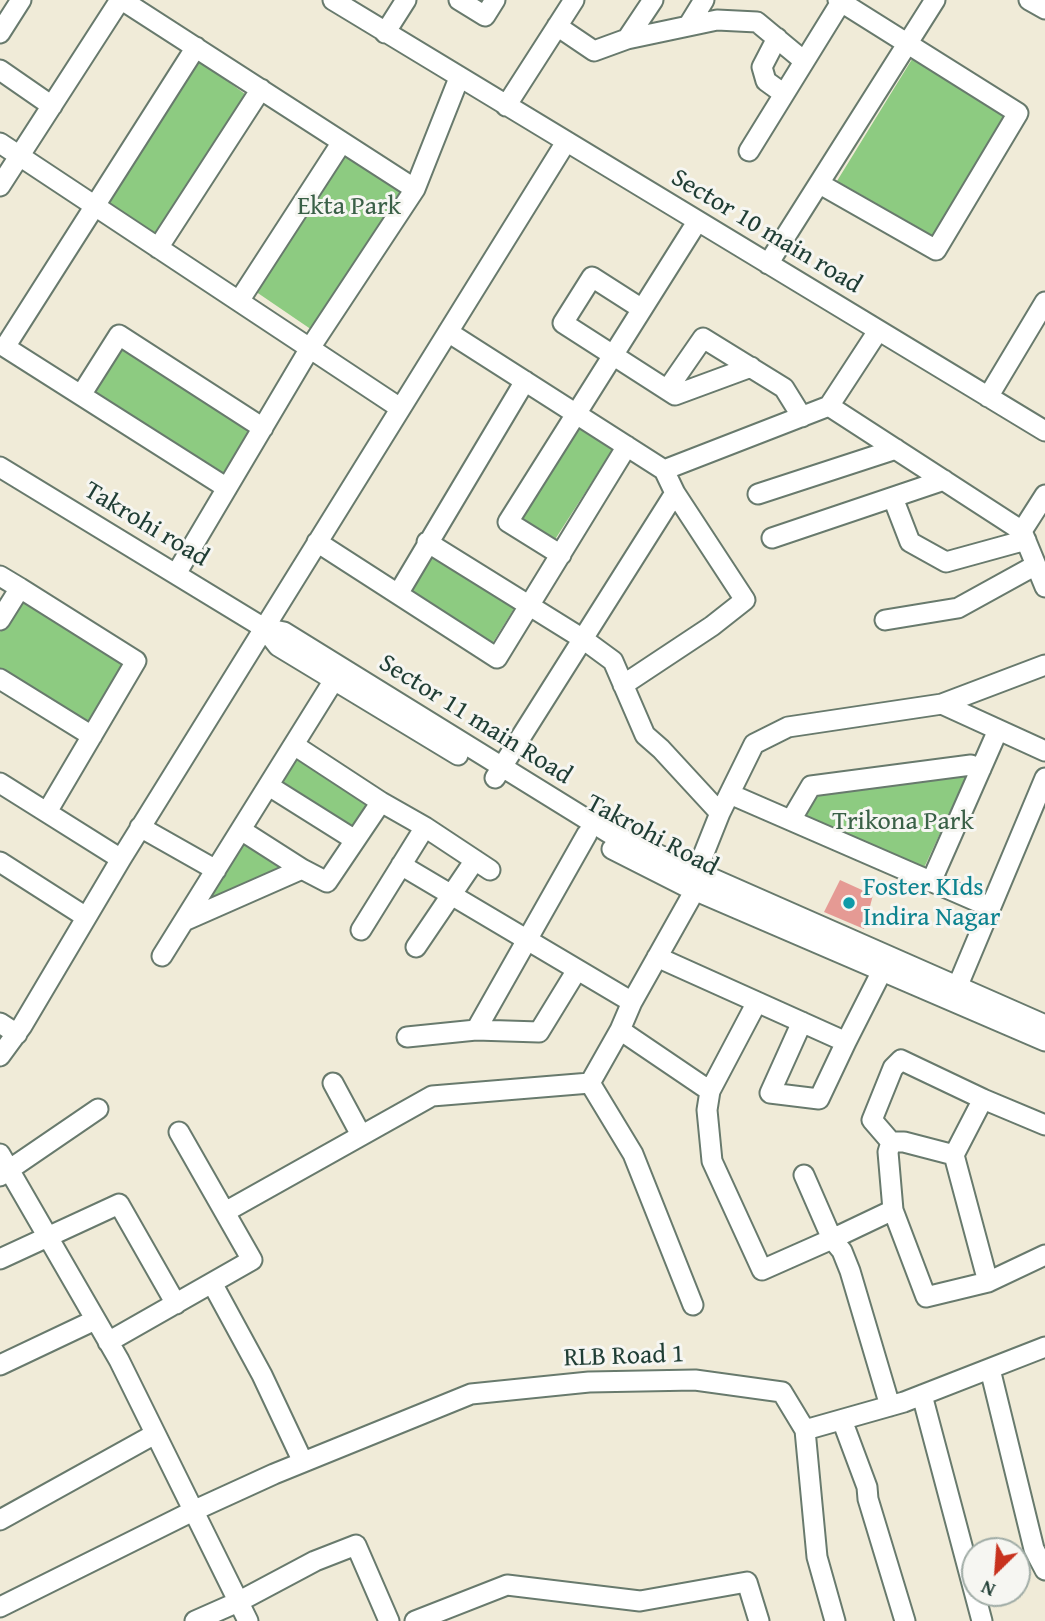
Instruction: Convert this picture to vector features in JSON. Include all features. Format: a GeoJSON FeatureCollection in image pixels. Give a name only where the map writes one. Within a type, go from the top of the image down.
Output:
{"type":"FeatureCollection","features":[{"type":"Feature","properties":{"kind":"street"},"geometry":{"type":"LineString","coordinates":[[0,33],[21,0]]}},
{"type":"Feature","properties":{"kind":"street"},"geometry":{"type":"LineString","coordinates":[[0,186],[121,0],[415,189]]}},
{"type":"Feature","properties":{"kind":"street","name":"Sector 10 main road"},"geometry":{"type":"LineString","coordinates":[[333,0],[1045,431]]}},
{"type":"Feature","properties":{"kind":"street"},"geometry":{"type":"LineString","coordinates":[[385,33],[407,0]]}},
{"type":"Feature","properties":{"kind":"street"},"geometry":{"type":"LineString","coordinates":[[459,0],[485,16],[495,0]]}},
{"type":"Feature","properties":{"kind":"street"},"geometry":{"type":"LineString","coordinates":[[506,106],[574,0]]}},
{"type":"Feature","properties":{"kind":"street"},"geometry":{"type":"LineString","coordinates":[[627,38],[653,0]]}},
{"type":"Feature","properties":{"kind":"street"},"geometry":{"type":"LineString","coordinates":[[688,26],[704,0]]}},
{"type":"Feature","properties":{"kind":"street"},"geometry":{"type":"LineString","coordinates":[[768,264],[910,44],[935,0]]}},
{"type":"Feature","properties":{"kind":"street"},"geometry":{"type":"LineString","coordinates":[[1029,0],[1045,9]]}},
{"type":"Feature","properties":{"kind":"street"},"geometry":{"type":"LineString","coordinates":[[749,151],[839,1],[1018,113],[936,250],[820,184]]}},
{"type":"Feature","properties":{"kind":"street"},"geometry":{"type":"LineString","coordinates":[[557,26],[594,51],[627,38],[717,20],[758,22],[804,61]]}},
{"type":"Feature","properties":{"kind":"street"},"geometry":{"type":"LineString","coordinates":[[777,38],[762,67],[766,81],[784,94]]}},
{"type":"Feature","properties":{"kind":"street"},"geometry":{"type":"LineString","coordinates":[[196,47],[5,347],[227,488]]}},
{"type":"Feature","properties":{"kind":"street"},"geometry":{"type":"LineString","coordinates":[[0,70],[52,106]]}},
{"type":"Feature","properties":{"kind":"street"},"geometry":{"type":"LineString","coordinates":[[176,574],[310,348],[415,189],[459,78]]}},
{"type":"Feature","properties":{"kind":"street"},"geometry":{"type":"LineString","coordinates":[[158,248],[261,89]]}},
{"type":"Feature","properties":{"kind":"street"},"geometry":{"type":"LineString","coordinates":[[239,301],[342,142]]}},
{"type":"Feature","properties":{"kind":"street"},"geometry":{"type":"LineString","coordinates":[[0,1056],[17,1034],[140,827],[566,142]]}},
{"type":"Feature","properties":{"kind":"street"},"geometry":{"type":"LineString","coordinates":[[0,143],[400,408]]}},
{"type":"Feature","properties":{"kind":"street"},"geometry":{"type":"LineString","coordinates":[[561,555],[508,523],[697,222]]}},
{"type":"Feature","properties":{"kind":"street"},"geometry":{"type":"LineString","coordinates":[[642,309],[592,277],[563,323],[676,395],[751,367]]}},
{"type":"Feature","properties":{"kind":"street"},"geometry":{"type":"LineString","coordinates":[[988,397],[1045,302]]}},
{"type":"Feature","properties":{"kind":"street"},"geometry":{"type":"LineString","coordinates":[[664,470],[829,406],[878,331]]}},
{"type":"Feature","properties":{"kind":"street"},"geometry":{"type":"LineString","coordinates":[[448,332],[664,470],[675,493],[745,600],[712,626],[623,685]]}},
{"type":"Feature","properties":{"kind":"street"},"geometry":{"type":"LineString","coordinates":[[81,395],[119,335],[262,428]]}},
{"type":"Feature","properties":{"kind":"street"},"geometry":{"type":"LineString","coordinates":[[667,390],[703,338],[784,388],[802,417]]}},
{"type":"Feature","properties":{"kind":"street"},"geometry":{"type":"LineString","coordinates":[[398,593],[525,381]]}},
{"type":"Feature","properties":{"kind":"street"},"geometry":{"type":"LineString","coordinates":[[829,406],[944,480],[1024,536],[1045,587]]}},
{"type":"Feature","properties":{"kind":"street"},"geometry":{"type":"LineString","coordinates":[[317,542],[497,658],[626,446]]}},
{"type":"Feature","properties":{"kind":"street"},"geometry":{"type":"LineString","coordinates":[[758,494],[896,449]]}},
{"type":"Feature","properties":{"kind":"street","name":"Takrohi road"},"geometry":{"type":"LineString","coordinates":[[1,470],[264,628]]}},
{"type":"Feature","properties":{"kind":"street"},"geometry":{"type":"LineString","coordinates":[[772,538],[944,480]]}},
{"type":"Feature","properties":{"kind":"street"},"geometry":{"type":"LineString","coordinates":[[499,773],[675,493]]}},
{"type":"Feature","properties":{"kind":"street"},"geometry":{"type":"LineString","coordinates":[[893,498],[910,542],[946,562],[1024,536],[1045,495]]}},
{"type":"Feature","properties":{"kind":"street"},"geometry":{"type":"LineString","coordinates":[[427,542],[583,639],[613,661],[645,735],[720,813]]}},
{"type":"Feature","properties":{"kind":"street"},"geometry":{"type":"LineString","coordinates":[[885,620],[958,608],[1036,565]]}},
{"type":"Feature","properties":{"kind":"street"},"geometry":{"type":"LineString","coordinates":[[0,576],[136,661],[47,812]]}},
{"type":"Feature","properties":{"kind":"street"},"geometry":{"type":"LineString","coordinates":[[0,620],[20,588]]}},
{"type":"Feature","properties":{"kind":"street","name":"Takrohi Road"},"geometry":{"type":"LineString","coordinates":[[264,628],[278,646],[499,773],[612,849],[695,881],[882,971],[954,994],[1045,1041]]}},
{"type":"Feature","properties":{"kind":"street","name":"Sector 11 main Road"},"geometry":{"type":"LineString","coordinates":[[264,628],[284,632],[499,773],[695,881],[954,994],[1045,1024]]}},
{"type":"Feature","properties":{"kind":"street"},"geometry":{"type":"LineString","coordinates":[[590,1083],[620,1030],[695,881],[720,813],[754,744],[788,727],[942,704],[1045,665]]}},
{"type":"Feature","properties":{"kind":"street"},"geometry":{"type":"LineString","coordinates":[[0,679],[92,736]]}},
{"type":"Feature","properties":{"kind":"street"},"geometry":{"type":"LineString","coordinates":[[162,957],[334,680]]}},
{"type":"Feature","properties":{"kind":"street"},"geometry":{"type":"LineString","coordinates":[[942,704],[1045,751]]}},
{"type":"Feature","properties":{"kind":"street"},"geometry":{"type":"LineString","coordinates":[[931,882],[998,730]]}},
{"type":"Feature","properties":{"kind":"street"},"geometry":{"type":"LineString","coordinates":[[294,745],[381,803],[425,827],[483,865],[452,895],[416,947]]}},
{"type":"Feature","properties":{"kind":"street"},"geometry":{"type":"LineString","coordinates":[[790,820],[811,786],[971,765],[981,769]]}},
{"type":"Feature","properties":{"kind":"street"},"geometry":{"type":"LineString","coordinates":[[954,994],[1045,778]]}},
{"type":"Feature","properties":{"kind":"street"},"geometry":{"type":"LineString","coordinates":[[0,783],[121,859]]}},
{"type":"Feature","properties":{"kind":"street"},"geometry":{"type":"LineString","coordinates":[[269,786],[355,840]]}},
{"type":"Feature","properties":{"kind":"street"},"geometry":{"type":"LineString","coordinates":[[730,794],[990,907]]}},
{"type":"Feature","properties":{"kind":"street"},"geometry":{"type":"LineString","coordinates":[[241,830],[327,882],[381,803]]}},
{"type":"Feature","properties":{"kind":"street"},"geometry":{"type":"LineString","coordinates":[[140,827],[216,870]]}},
{"type":"Feature","properties":{"kind":"street"},"geometry":{"type":"LineString","coordinates":[[361,930],[425,827]]}},
{"type":"Feature","properties":{"kind":"street"},"geometry":{"type":"LineString","coordinates":[[476,1030],[587,834]]}},
{"type":"Feature","properties":{"kind":"street"},"geometry":{"type":"LineString","coordinates":[[0,862],[86,917]]}},
{"type":"Feature","properties":{"kind":"street"},"geometry":{"type":"LineString","coordinates":[[401,865],[632,1002]]}},
{"type":"Feature","properties":{"kind":"street"},"geometry":{"type":"LineString","coordinates":[[184,921],[302,869]]}},
{"type":"Feature","properties":{"kind":"street"},"geometry":{"type":"LineString","coordinates":[[657,957],[846,1042]]}},
{"type":"Feature","properties":{"kind":"street"},"geometry":{"type":"LineString","coordinates":[[407,1037],[476,1030],[539,1032],[577,970]]}},
{"type":"Feature","properties":{"kind":"street"},"geometry":{"type":"LineString","coordinates":[[803,1022],[770,1093],[819,1099],[882,971]]}},
{"type":"Feature","properties":{"kind":"street"},"geometry":{"type":"LineString","coordinates":[[757,1002],[710,1091],[707,1110],[712,1161],[762,1270],[893,1210]]}},
{"type":"Feature","properties":{"kind":"street"},"geometry":{"type":"LineString","coordinates":[[0,1023],[17,1034]]}},
{"type":"Feature","properties":{"kind":"street"},"geometry":{"type":"LineString","coordinates":[[620,1030],[710,1091]]}},
{"type":"Feature","properties":{"kind":"street"},"geometry":{"type":"LineString","coordinates":[[954,1155],[904,1142],[891,1142],[872,1120],[893,1068],[901,1060],[1045,1125]]}},
{"type":"Feature","properties":{"kind":"street"},"geometry":{"type":"LineString","coordinates":[[333,1083],[361,1135]]}},
{"type":"Feature","properties":{"kind":"street"},"geometry":{"type":"LineString","coordinates":[[225,1212],[432,1096],[590,1083]]}},
{"type":"Feature","properties":{"kind":"street"},"geometry":{"type":"LineString","coordinates":[[590,1083],[633,1154],[693,1305]]}},
{"type":"Feature","properties":{"kind":"street"},"geometry":{"type":"LineString","coordinates":[[983,1099],[954,1155],[988,1282]]}},
{"type":"Feature","properties":{"kind":"street"},"geometry":{"type":"LineString","coordinates":[[98,1109],[3,1167],[108,1342],[247,1621]]}},
{"type":"Feature","properties":{"kind":"street"},"geometry":{"type":"LineString","coordinates":[[108,1342],[252,1260],[179,1132]]}},
{"type":"Feature","properties":{"kind":"street"},"geometry":{"type":"LineString","coordinates":[[891,1142],[888,1152],[893,1210],[926,1297],[988,1282],[1045,1255]]}},
{"type":"Feature","properties":{"kind":"street"},"geometry":{"type":"LineString","coordinates":[[804,1175],[832,1239],[842,1251],[850,1271],[890,1406]]}},
{"type":"Feature","properties":{"kind":"street"},"geometry":{"type":"LineString","coordinates":[[0,1259],[119,1204],[176,1304]]}},
{"type":"Feature","properties":{"kind":"street"},"geometry":{"type":"LineString","coordinates":[[212,1283],[262,1375],[303,1462]]}},
{"type":"Feature","properties":{"kind":"street"},"geometry":{"type":"LineString","coordinates":[[0,1365],[95,1320]]}},
{"type":"Feature","properties":{"kind":"street"},"geometry":{"type":"LineString","coordinates":[[835,1621],[817,1557],[805,1430],[922,1395],[1045,1347]]}},
{"type":"Feature","properties":{"kind":"street"},"geometry":{"type":"LineString","coordinates":[[990,1369],[1045,1570]]}},
{"type":"Feature","properties":{"kind":"street","name":"RLB Road 1"},"geometry":{"type":"LineString","coordinates":[[0,1607],[193,1511],[303,1462],[471,1394],[589,1382],[695,1380],[782,1392],[805,1430]]}},
{"type":"Feature","properties":{"kind":"street"},"geometry":{"type":"LineString","coordinates":[[922,1395],[982,1621]]}},
{"type":"Feature","properties":{"kind":"street"},"geometry":{"type":"LineString","coordinates":[[842,1420],[867,1487],[868,1499],[905,1621]]}},
{"type":"Feature","properties":{"kind":"street"},"geometry":{"type":"LineString","coordinates":[[0,1520],[155,1434]]}},
{"type":"Feature","properties":{"kind":"street"},"geometry":{"type":"LineString","coordinates":[[195,1621],[238,1602],[315,1561],[356,1545],[389,1621]]}},
{"type":"Feature","properties":{"kind":"street"},"geometry":{"type":"LineString","coordinates":[[415,1621],[507,1585],[640,1601],[747,1582],[759,1621]]}},
{"type":"Feature","properties":{"kind":"green space"},"geometry":{"type":"Polygon","coordinates":[[[914,56],[1008,117],[933,236],[837,181],[914,56]]]}},
{"type":"Feature","properties":{"kind":"green space"},"geometry":{"type":"Polygon","coordinates":[[[196,58],[249,97],[157,237],[105,204],[196,58]]]}},
{"type":"Feature","properties":{"kind":"green space","name":"Ekta Park"},"geometry":{"type":"Polygon","coordinates":[[[339,144],[410,190],[315,332],[249,287],[339,144]]]}},
{"type":"Feature","properties":{"kind":"green space"},"geometry":{"type":"Polygon","coordinates":[[[120,344],[251,429],[224,473],[93,392],[120,344]]]}},
{"type":"Feature","properties":{"kind":"green space"},"geometry":{"type":"Polygon","coordinates":[[[582,425],[615,446],[554,541],[521,520],[582,425]]]}},
{"type":"Feature","properties":{"kind":"green space"},"geometry":{"type":"Polygon","coordinates":[[[431,554],[515,607],[492,644],[408,590],[431,554]]]}},
{"type":"Feature","properties":{"kind":"green space"},"geometry":{"type":"Polygon","coordinates":[[[21,597],[129,665],[91,727],[0,673],[0,632],[21,597]]]}},
{"type":"Feature","properties":{"kind":"green space"},"geometry":{"type":"Polygon","coordinates":[[[299,753],[376,803],[356,832],[279,784],[299,753]]]}},
{"type":"Feature","properties":{"kind":"green space","name":"Trikona Park"},"geometry":{"type":"Polygon","coordinates":[[[967,776],[922,872],[802,819],[817,792],[967,776]]]}},
{"type":"Feature","properties":{"kind":"green space"},"geometry":{"type":"Polygon","coordinates":[[[244,837],[295,869],[199,912],[244,837]]]}},
{"type":"Feature","properties":{"kind":"building","name":"Foster KIds Indira Nagar"},"geometry":{"type":"Polygon","coordinates":[[[840,880],[873,895],[864,929],[824,912],[840,880]]]}},
{"type":"Feature","properties":{"kind":"place","name":"Foster KIds Indira Nagar"},"geometry":{"type":"Point","coordinates":[849,903]}}]}
